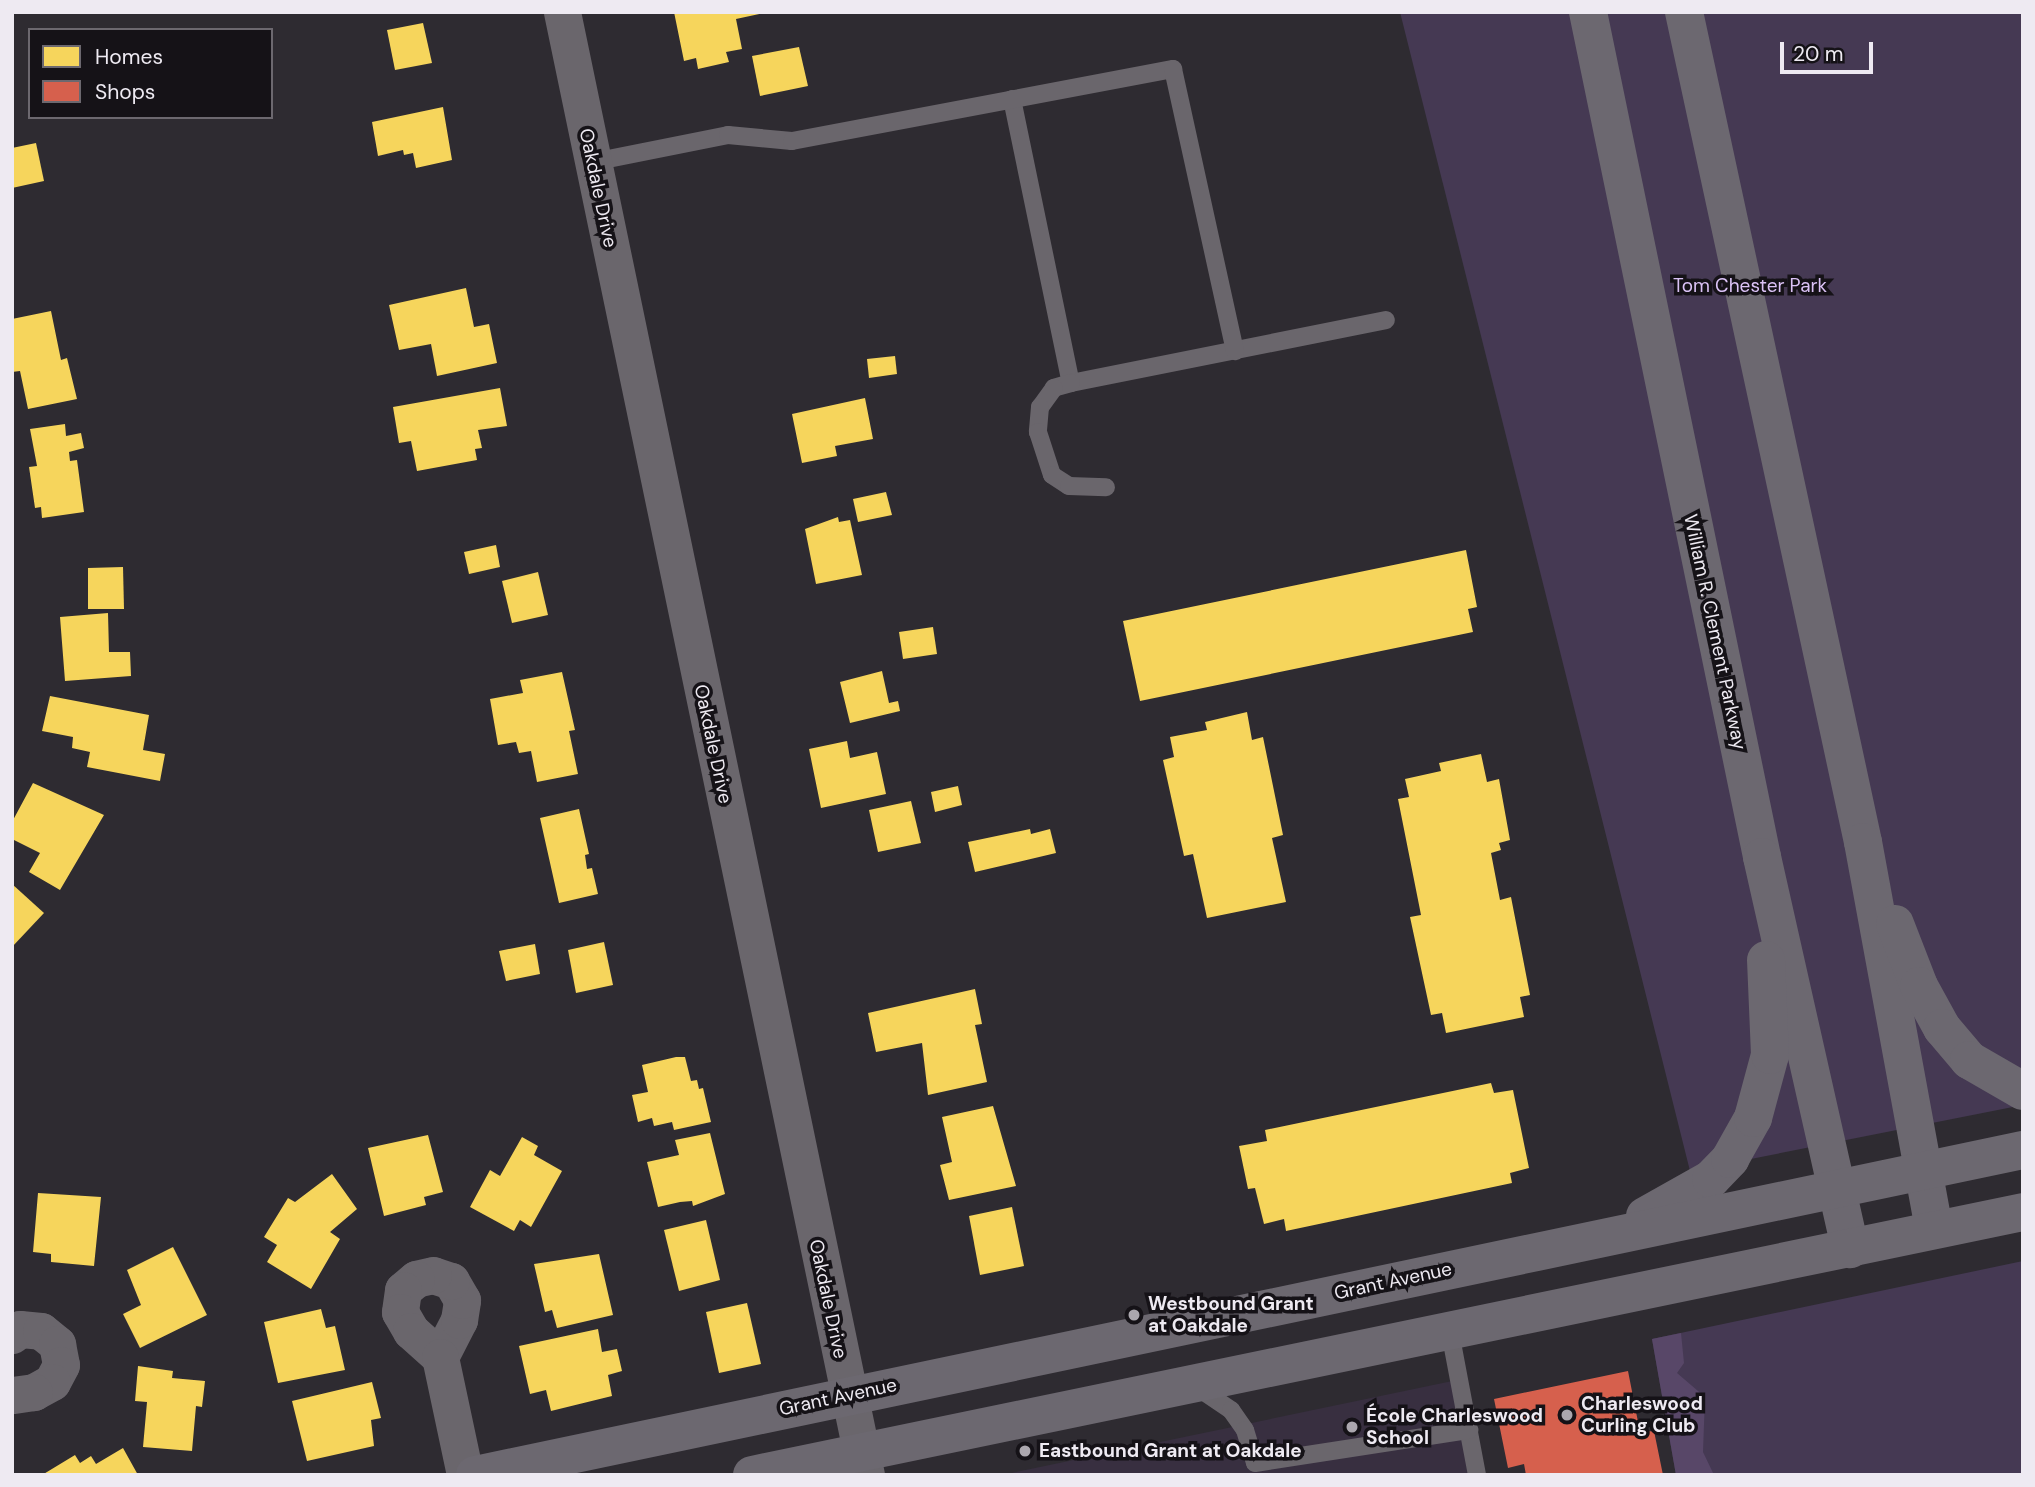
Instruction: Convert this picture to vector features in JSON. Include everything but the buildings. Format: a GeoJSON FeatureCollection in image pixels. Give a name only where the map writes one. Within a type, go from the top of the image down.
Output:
{"type":"FeatureCollection","features":[{"type":"Feature","properties":{"kind":"main road","name":"William R. Clement Parkway"},"geometry":{"type":"LineString","coordinates":[[1588,12],[1762,857],[1850,1249]]}},
{"type":"Feature","properties":{"kind":"main road"},"geometry":{"type":"LineString","coordinates":[[1684,12],[1863,842],[1920,1171],[1934,1230]]}},
{"type":"Feature","properties":{"kind":"main road"},"geometry":{"type":"LineString","coordinates":[[1863,842],[1919,986],[1942,1028],[1969,1060],[2023,1091]]}},
{"type":"Feature","properties":{"kind":"main road"},"geometry":{"type":"LineString","coordinates":[[1592,1240],[1679,1200],[1711,1179],[1730,1159],[1753,1118],[1770,1055],[1762,857]]}},
{"type":"Feature","properties":{"kind":"main road","name":"Grant Avenue"},"geometry":{"type":"LineString","coordinates":[[475,1475],[2023,1150]]}},
{"type":"Feature","properties":{"kind":"main road"},"geometry":{"type":"LineString","coordinates":[[752,1475],[863,1463],[1193,1384],[2023,1212]]}},
{"type":"Feature","properties":{"kind":"street","name":"Oakdale Drive"},"geometry":{"type":"LineString","coordinates":[[562,12],[863,1463]]}},
{"type":"Feature","properties":{"kind":"street"},"geometry":{"type":"LineString","coordinates":[[12,1335],[20,1329],[41,1331],[57,1344],[61,1365],[52,1382],[34,1392],[12,1395]]}},
{"type":"Feature","properties":{"kind":"street"},"geometry":{"type":"LineString","coordinates":[[440,1357],[465,1475]]}},
{"type":"Feature","properties":{"kind":"lane"},"geometry":{"type":"LineString","coordinates":[[593,162],[728,135],[792,141],[1173,69],[1235,351]]}},
{"type":"Feature","properties":{"kind":"lane"},"geometry":{"type":"LineString","coordinates":[[1012,99],[1071,383]]}},
{"type":"Feature","properties":{"kind":"lane"},"geometry":{"type":"LineString","coordinates":[[1105,487],[1069,486],[1052,475],[1038,432],[1040,407],[1054,388],[1386,320]]}},
{"type":"Feature","properties":{"kind":"lane"},"geometry":{"type":"LineString","coordinates":[[1450,1332],[1477,1475]]}},
{"type":"Feature","properties":{"kind":"lane"},"geometry":{"type":"LineString","coordinates":[[1193,1384],[1231,1410],[1245,1430],[1255,1463],[1469,1430]]}},
{"type":"Feature","properties":{"kind":"shaded area"},"geometry":{"type":"Polygon","coordinates":[[[1681,1333],[1684,1363],[1677,1373],[1705,1397],[1703,1452],[1714,1475],[1676,1475],[1652,1339],[1681,1333]]]}},
{"type":"Feature","properties":{"kind":"shaded area","name":"École Charleswood School"},"geometry":{"type":"Polygon","coordinates":[[[1462,1379],[1482,1475],[1002,1475],[1462,1379]]]}},
{"type":"Feature","properties":{"kind":"green space","name":"Tom Chester Park"},"geometry":{"type":"Polygon","coordinates":[[[1400,12],[2023,12],[2023,1105],[1690,1171],[1400,12]]]}},
{"type":"Feature","properties":{"kind":"green space"},"geometry":{"type":"Polygon","coordinates":[[[2023,1261],[2023,1475],[1676,1475],[1652,1339],[2023,1261]]]}},
{"type":"Feature","properties":{"kind":"place","name":"Westbound Grant at Oakdale"},"geometry":{"type":"Point","coordinates":[1134,1315]}},
{"type":"Feature","properties":{"kind":"place","name":"Charleswood Curling Club"},"geometry":{"type":"Point","coordinates":[1567,1415]}},
{"type":"Feature","properties":{"kind":"place","name":"École Charleswood School"},"geometry":{"type":"Point","coordinates":[1352,1427]}},
{"type":"Feature","properties":{"kind":"place","name":"Eastbound Grant at Oakdale"},"geometry":{"type":"Point","coordinates":[1025,1451]}}]}
